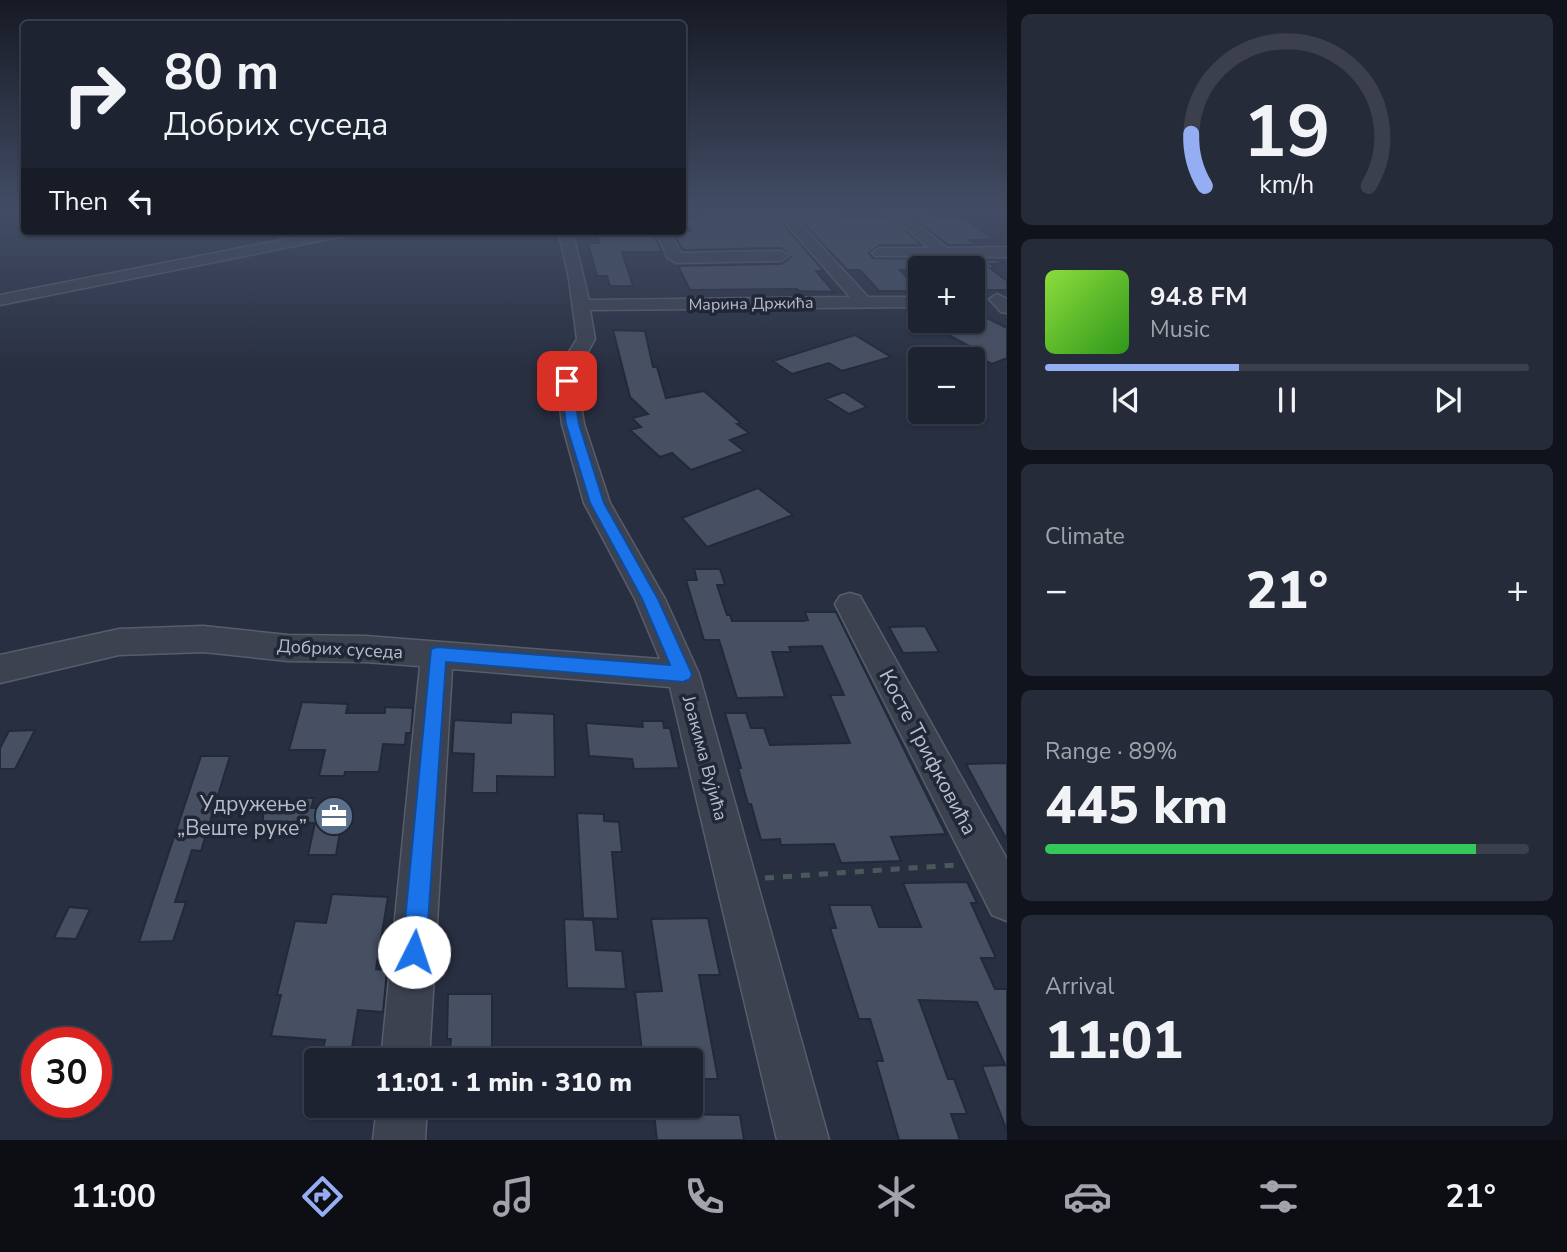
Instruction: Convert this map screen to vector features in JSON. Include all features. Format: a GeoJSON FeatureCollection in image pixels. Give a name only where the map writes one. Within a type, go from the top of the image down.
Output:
{"type":"FeatureCollection","features":[{"type":"Feature","properties":{"kind":"street"},"geometry":{"type":"LineString","coordinates":[[0,300],[181,264]]}},
{"type":"Feature","properties":{"kind":"street","name":"Јоакима Вујића"},"geometry":{"type":"LineString","coordinates":[[573,264],[586,339],[566,373],[573,424],[597,503],[650,599],[683,674],[803,1140]]}},
{"type":"Feature","properties":{"kind":"street"},"geometry":{"type":"LineString","coordinates":[[829,264],[863,302]]}},
{"type":"Feature","properties":{"kind":"street"},"geometry":{"type":"LineString","coordinates":[[1007,299],[997,299],[1007,308]]}},
{"type":"Feature","properties":{"kind":"street","name":"Марина Држића"},"geometry":{"type":"LineString","coordinates":[[582,305],[908,302]]}},
{"type":"Feature","properties":{"kind":"street","name":"Косте Трифковића"},"geometry":{"type":"LineString","coordinates":[[850,604],[1001,889]]}},
{"type":"Feature","properties":{"kind":"street","name":"Добрих суседа"},"geometry":{"type":"LineString","coordinates":[[0,668],[119,642],[203,639],[288,648],[437,654],[683,674]]}},
{"type":"Feature","properties":{"kind":"street"},"geometry":{"type":"LineString","coordinates":[[406,1048],[437,654]]}},
{"type":"Feature","properties":{"kind":"street"},"geometry":{"type":"LineString","coordinates":[[399,1140],[401,1118]]}},
{"type":"Feature","properties":{"kind":"path"},"geometry":{"type":"LineString","coordinates":[[738,880],[1001,889]]}},
{"type":"Feature","properties":{"kind":"building"},"geometry":{"type":"Polygon","coordinates":[[[594,264],[626,264],[633,286],[610,286],[607,276],[597,276],[594,264]]]}},
{"type":"Feature","properties":{"kind":"building"},"geometry":{"type":"Polygon","coordinates":[[[818,264],[824,271],[816,271],[834,292],[797,289],[690,290],[678,266],[818,264]]]}},
{"type":"Feature","properties":{"kind":"building"},"geometry":{"type":"Polygon","coordinates":[[[842,264],[908,264],[908,270],[900,270],[908,278],[908,291],[879,291],[860,270],[847,270],[842,264]]]}},
{"type":"Feature","properties":{"kind":"building"},"geometry":{"type":"Polygon","coordinates":[[[985,264],[996,268],[990,268],[1007,281],[1007,290],[985,290],[985,264]]]}},
{"type":"Feature","properties":{"kind":"building"},"geometry":{"type":"Polygon","coordinates":[[[985,317],[1007,328],[1007,358],[992,364],[985,360],[985,347],[971,347],[945,333],[985,333],[985,317]]]}},
{"type":"Feature","properties":{"kind":"building"},"geometry":{"type":"Polygon","coordinates":[[[613,330],[645,331],[653,367],[657,367],[666,398],[704,391],[749,433],[730,440],[744,451],[691,470],[672,453],[660,457],[630,430],[641,427],[632,418],[648,414],[630,397],[613,330]]]}},
{"type":"Feature","properties":{"kind":"building"},"geometry":{"type":"Polygon","coordinates":[[[855,335],[891,357],[842,371],[829,363],[792,374],[773,361],[855,335]]]}},
{"type":"Feature","properties":{"kind":"building"},"geometry":{"type":"Polygon","coordinates":[[[844,392],[867,407],[849,414],[825,399],[844,392]]]}},
{"type":"Feature","properties":{"kind":"building"},"geometry":{"type":"Polygon","coordinates":[[[758,488],[793,515],[707,547],[682,518],[758,488]]]}},
{"type":"Feature","properties":{"kind":"building"},"geometry":{"type":"Polygon","coordinates":[[[694,569],[720,569],[725,585],[717,585],[727,615],[730,615],[732,621],[803,621],[808,620],[805,612],[836,612],[946,834],[891,837],[901,861],[841,863],[834,844],[781,845],[780,839],[761,840],[751,804],[748,804],[725,713],[746,713],[751,728],[764,728],[770,745],[850,743],[830,695],[844,695],[822,646],[789,647],[791,652],[772,652],[785,697],[737,698],[719,640],[704,640],[686,580],[697,580],[694,569]]]}},
{"type":"Feature","properties":{"kind":"building"},"geometry":{"type":"Polygon","coordinates":[[[925,626],[939,652],[903,653],[889,627],[925,626]]]}},
{"type":"Feature","properties":{"kind":"building"},"geometry":{"type":"Polygon","coordinates":[[[302,702],[348,704],[346,713],[385,713],[385,707],[413,708],[411,733],[406,733],[405,745],[383,744],[379,772],[345,772],[344,776],[319,776],[325,750],[289,750],[302,702]]]}},
{"type":"Feature","properties":{"kind":"building"},"geometry":{"type":"Polygon","coordinates":[[[511,712],[554,714],[555,777],[497,776],[497,793],[472,793],[474,754],[452,753],[454,720],[511,723],[511,712]]]}},
{"type":"Feature","properties":{"kind":"building"},"geometry":{"type":"Polygon","coordinates":[[[642,721],[663,721],[664,728],[670,728],[679,768],[634,769],[632,759],[589,756],[586,723],[643,727],[642,721]]]}},
{"type":"Feature","properties":{"kind":"building"},"geometry":{"type":"Polygon","coordinates":[[[35,730],[15,769],[0,769],[0,748],[9,731],[35,730]]]}},
{"type":"Feature","properties":{"kind":"building"},"geometry":{"type":"Polygon","coordinates":[[[201,756],[230,756],[201,851],[192,850],[175,902],[186,902],[173,941],[139,942],[201,756]]]}},
{"type":"Feature","properties":{"kind":"building"},"geometry":{"type":"Polygon","coordinates":[[[1007,763],[1007,840],[966,764],[1007,763]]]}},
{"type":"Feature","properties":{"kind":"building"},"geometry":{"type":"Polygon","coordinates":[[[298,798],[314,798],[311,808],[344,808],[336,855],[308,855],[315,823],[263,821],[263,808],[295,808],[298,798]]]}},
{"type":"Feature","properties":{"kind":"building"},"geometry":{"type":"Polygon","coordinates":[[[577,813],[604,814],[604,821],[619,822],[622,852],[612,852],[618,919],[583,918],[577,813]]]}},
{"type":"Feature","properties":{"kind":"building"},"geometry":{"type":"Polygon","coordinates":[[[967,882],[977,903],[971,903],[996,958],[981,958],[995,989],[1007,989],[1007,1131],[982,1066],[1005,1065],[977,1002],[919,1000],[948,1079],[954,1079],[967,1114],[951,1114],[960,1140],[899,1140],[876,1061],[883,1061],[870,1019],[859,1019],[830,928],[836,928],[829,905],[871,905],[879,927],[921,927],[903,883],[967,882]]]}},
{"type":"Feature","properties":{"kind":"building"},"geometry":{"type":"Polygon","coordinates":[[[332,894],[388,897],[376,969],[387,970],[383,1012],[358,1010],[352,1048],[323,1048],[325,1040],[271,1036],[281,995],[277,995],[295,921],[326,923],[332,894]]]}},
{"type":"Feature","properties":{"kind":"building"},"geometry":{"type":"Polygon","coordinates":[[[69,907],[90,909],[76,939],[54,938],[69,907]]]}},
{"type":"Feature","properties":{"kind":"building"},"geometry":{"type":"Polygon","coordinates":[[[708,918],[720,975],[699,975],[718,1079],[703,1079],[703,1048],[642,1048],[635,992],[662,991],[651,919],[708,918]]]}},
{"type":"Feature","properties":{"kind":"building"},"geometry":{"type":"Polygon","coordinates":[[[564,919],[593,920],[596,950],[622,951],[626,989],[567,988],[564,919]]]}},
{"type":"Feature","properties":{"kind":"building"},"geometry":{"type":"Polygon","coordinates":[[[448,994],[492,994],[492,1048],[450,1048],[451,1039],[447,1039],[448,994]]]}},
{"type":"Feature","properties":{"kind":"building"},"geometry":{"type":"Polygon","coordinates":[[[703,1115],[740,1115],[744,1140],[657,1140],[654,1118],[703,1118],[703,1115]]]}},
{"type":"Feature","properties":{"kind":"place","name":"Удружење „Веште руке”"},"geometry":{"type":"Point","coordinates":[334,816]}},
{"type":"Feature","properties":{"kind":"route"},"geometry":{"type":"LineString","coordinates":[[414,952],[437,654],[683,674],[639,576],[597,503],[573,424],[567,381]]}}]}
